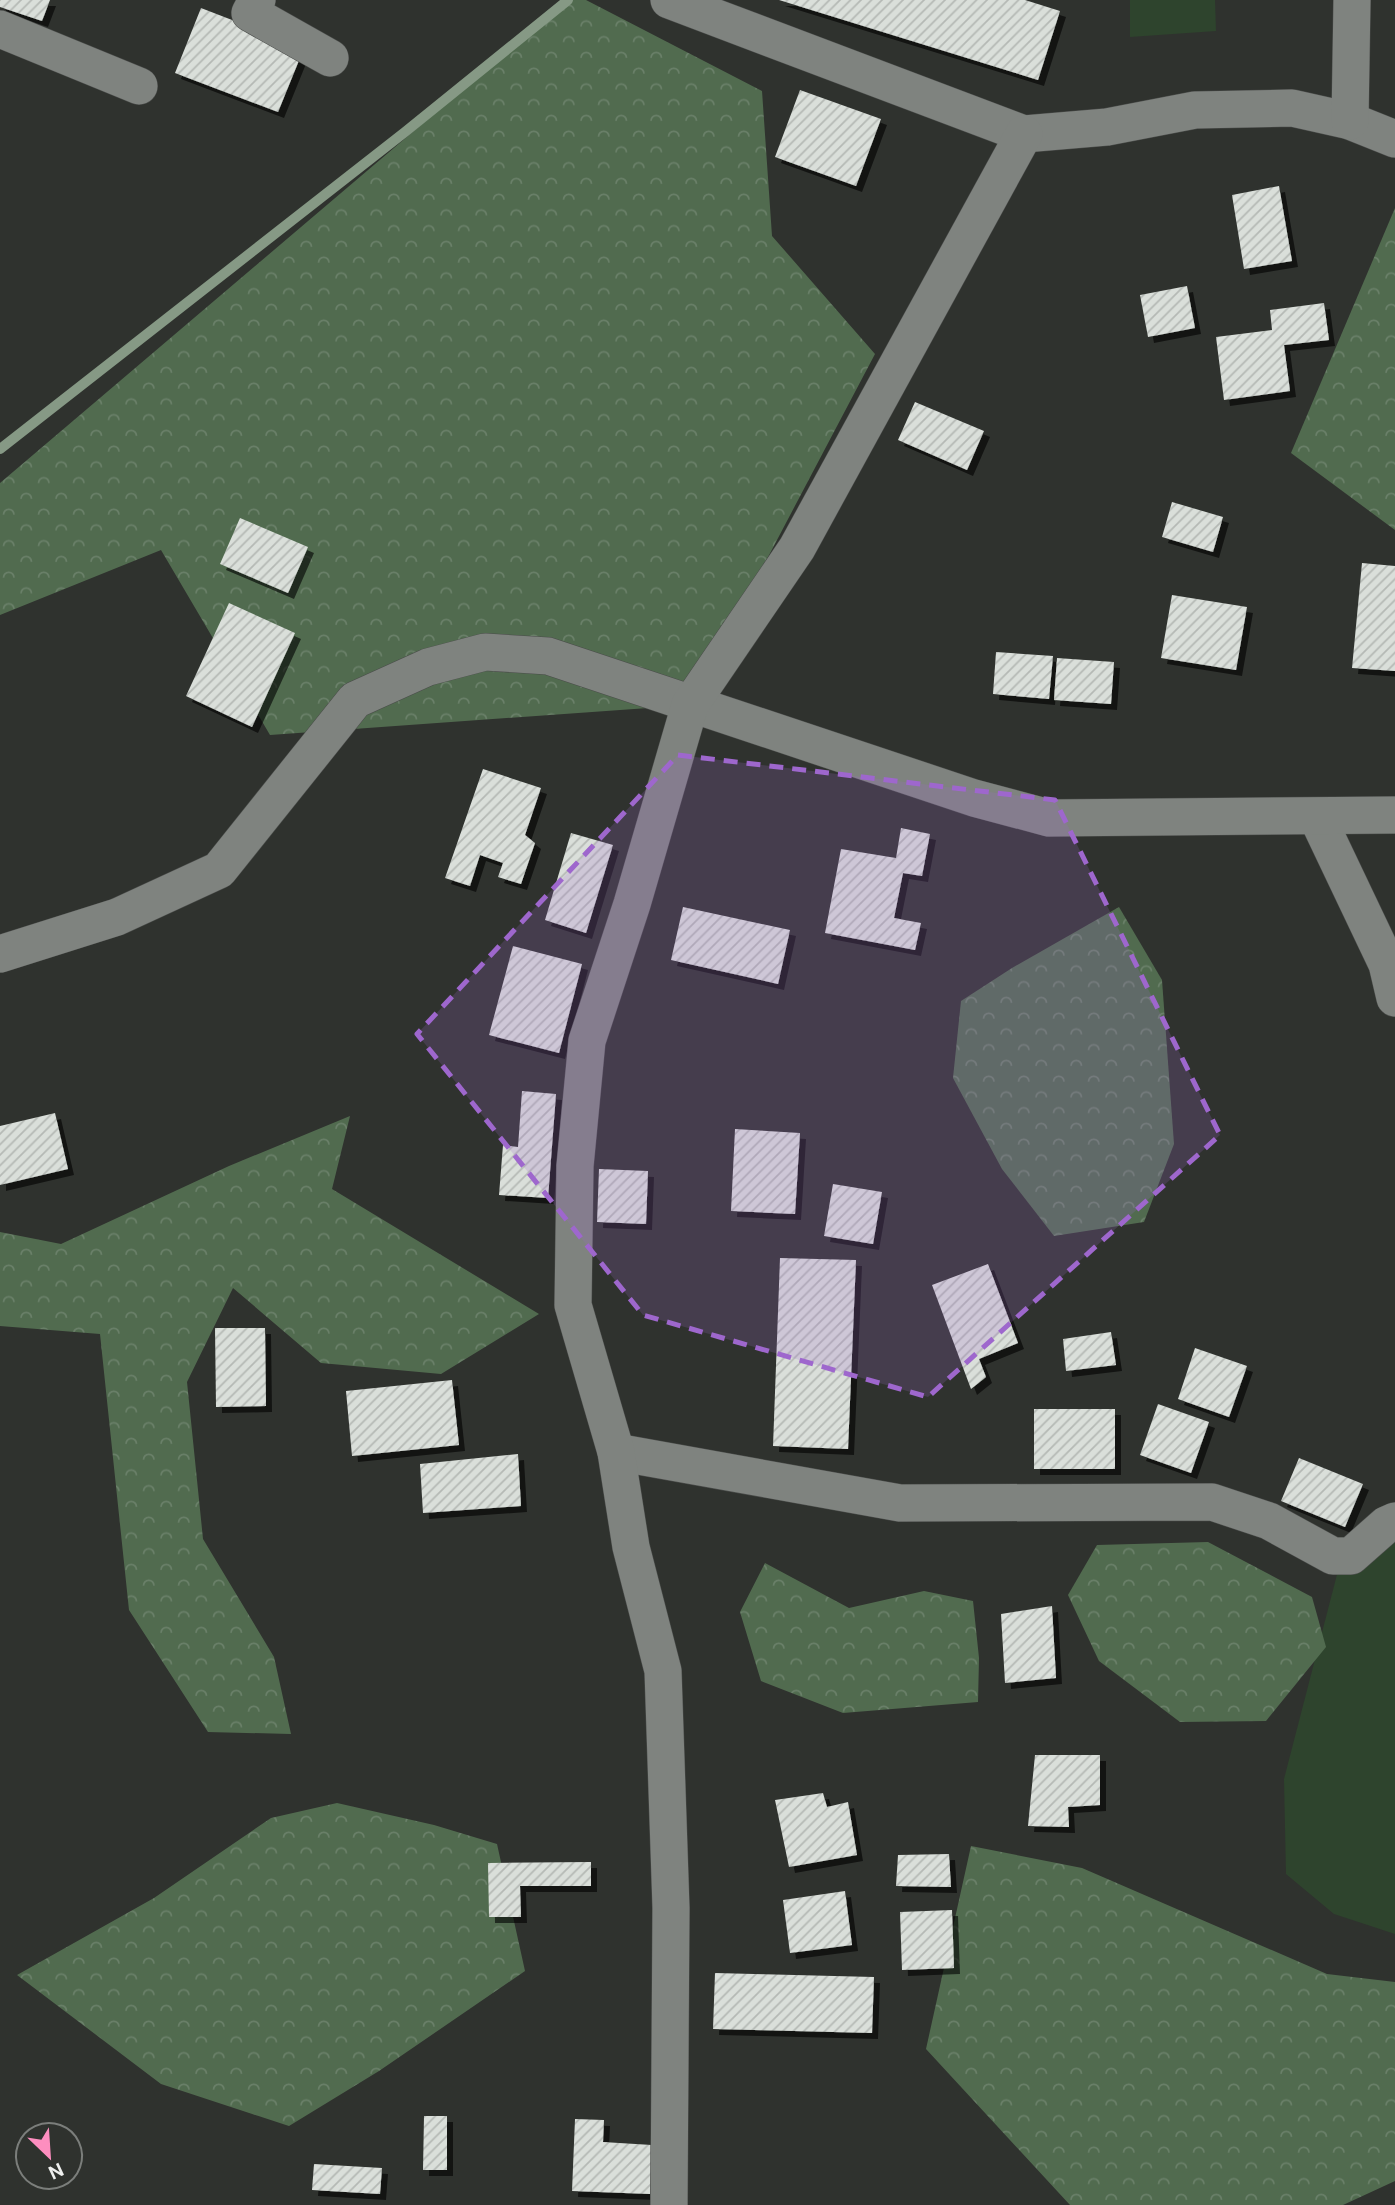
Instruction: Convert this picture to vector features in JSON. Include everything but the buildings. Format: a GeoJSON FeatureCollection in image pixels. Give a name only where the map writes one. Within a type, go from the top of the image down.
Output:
{"type":"FeatureCollection","features":[{"type":"Feature","properties":{"kind":"street"},"geometry":{"type":"LineString","coordinates":[[257,0],[250,13],[330,58]]}},
{"type":"Feature","properties":{"kind":"street"},"geometry":{"type":"LineString","coordinates":[[669,0],[1024,134],[1107,127],[1195,110],[1293,107],[1350,121],[1395,139]]}},
{"type":"Feature","properties":{"kind":"street"},"geometry":{"type":"LineString","coordinates":[[1350,121],[1352,0]]}},
{"type":"Feature","properties":{"kind":"street"},"geometry":{"type":"LineString","coordinates":[[0,29],[139,86]]}},
{"type":"Feature","properties":{"kind":"street"},"geometry":{"type":"LineString","coordinates":[[669,2205],[671,1908],[663,1671],[631,1547],[616,1452],[573,1305],[575,1167],[587,1041],[632,904],[690,705],[797,548],[1024,134]]}},
{"type":"Feature","properties":{"kind":"street"},"geometry":{"type":"LineString","coordinates":[[0,954],[117,917],[219,870],[355,700],[428,667],[485,652],[548,656],[974,798],[1049,818],[1395,815]]}},
{"type":"Feature","properties":{"kind":"street"},"geometry":{"type":"LineString","coordinates":[[1317,817],[1387,964],[1395,998]]}},
{"type":"Feature","properties":{"kind":"street"},"geometry":{"type":"LineString","coordinates":[[616,1452],[900,1503],[1212,1502],[1269,1521],[1333,1556],[1351,1556],[1395,1521]]}},
{"type":"Feature","properties":{"kind":"highlighted area"},"geometry":{"type":"Polygon","coordinates":[[[678,755],[1055,800],[1220,1135],[928,1397],[643,1315],[417,1034],[678,755]]]}},
{"type":"Feature","properties":{"kind":"green space"},"geometry":{"type":"Polygon","coordinates":[[[568,0],[586,0],[762,91],[772,236],[875,354],[690,705],[270,735],[161,550],[0,615],[0,483],[568,0]]]}},
{"type":"Feature","properties":{"kind":"green space"},"geometry":{"type":"Polygon","coordinates":[[[1130,0],[1215,0],[1216,31],[1130,37],[1130,0]]]}},
{"type":"Feature","properties":{"kind":"green space"},"geometry":{"type":"Polygon","coordinates":[[[1395,208],[1395,530],[1291,453],[1395,208]]]}},
{"type":"Feature","properties":{"kind":"green space"},"geometry":{"type":"Polygon","coordinates":[[[1119,907],[1162,980],[1174,1144],[1144,1222],[1054,1236],[1002,1169],[953,1078],[961,1001],[1012,968],[1119,907]]]}},
{"type":"Feature","properties":{"kind":"green space"},"geometry":{"type":"Polygon","coordinates":[[[350,1116],[332,1189],[539,1314],[441,1374],[321,1363],[233,1288],[187,1382],[203,1539],[274,1657],[291,1734],[208,1732],[129,1610],[100,1334],[0,1326],[0,1232],[61,1244],[229,1166],[350,1116]]]}},
{"type":"Feature","properties":{"kind":"green space"},"geometry":{"type":"Polygon","coordinates":[[[1395,1538],[1395,1934],[1334,1914],[1286,1874],[1284,1779],[1340,1563],[1395,1538]]]}},
{"type":"Feature","properties":{"kind":"green space"},"geometry":{"type":"Polygon","coordinates":[[[1208,1542],[1312,1597],[1326,1647],[1266,1721],[1180,1722],[1099,1661],[1068,1595],[1097,1545],[1208,1542]]]}},
{"type":"Feature","properties":{"kind":"green space"},"geometry":{"type":"Polygon","coordinates":[[[765,1563],[849,1608],[924,1591],[973,1601],[979,1658],[978,1702],[843,1713],[761,1681],[740,1612],[765,1563]]]}},
{"type":"Feature","properties":{"kind":"green space"},"geometry":{"type":"Polygon","coordinates":[[[337,1803],[434,1825],[497,1844],[525,1971],[379,2071],[289,2126],[161,2084],[17,1975],[154,1898],[271,1818],[337,1803]]]}},
{"type":"Feature","properties":{"kind":"green space"},"geometry":{"type":"Polygon","coordinates":[[[971,1846],[1082,1868],[1327,1974],[1395,1982],[1395,2181],[1343,2205],[1070,2205],[926,2049],[971,1846]]]}},
{"type":"Feature","properties":{"kind":"waterway"},"geometry":{"type":"LineString","coordinates":[[0,449],[405,132],[568,0]]}}]}
